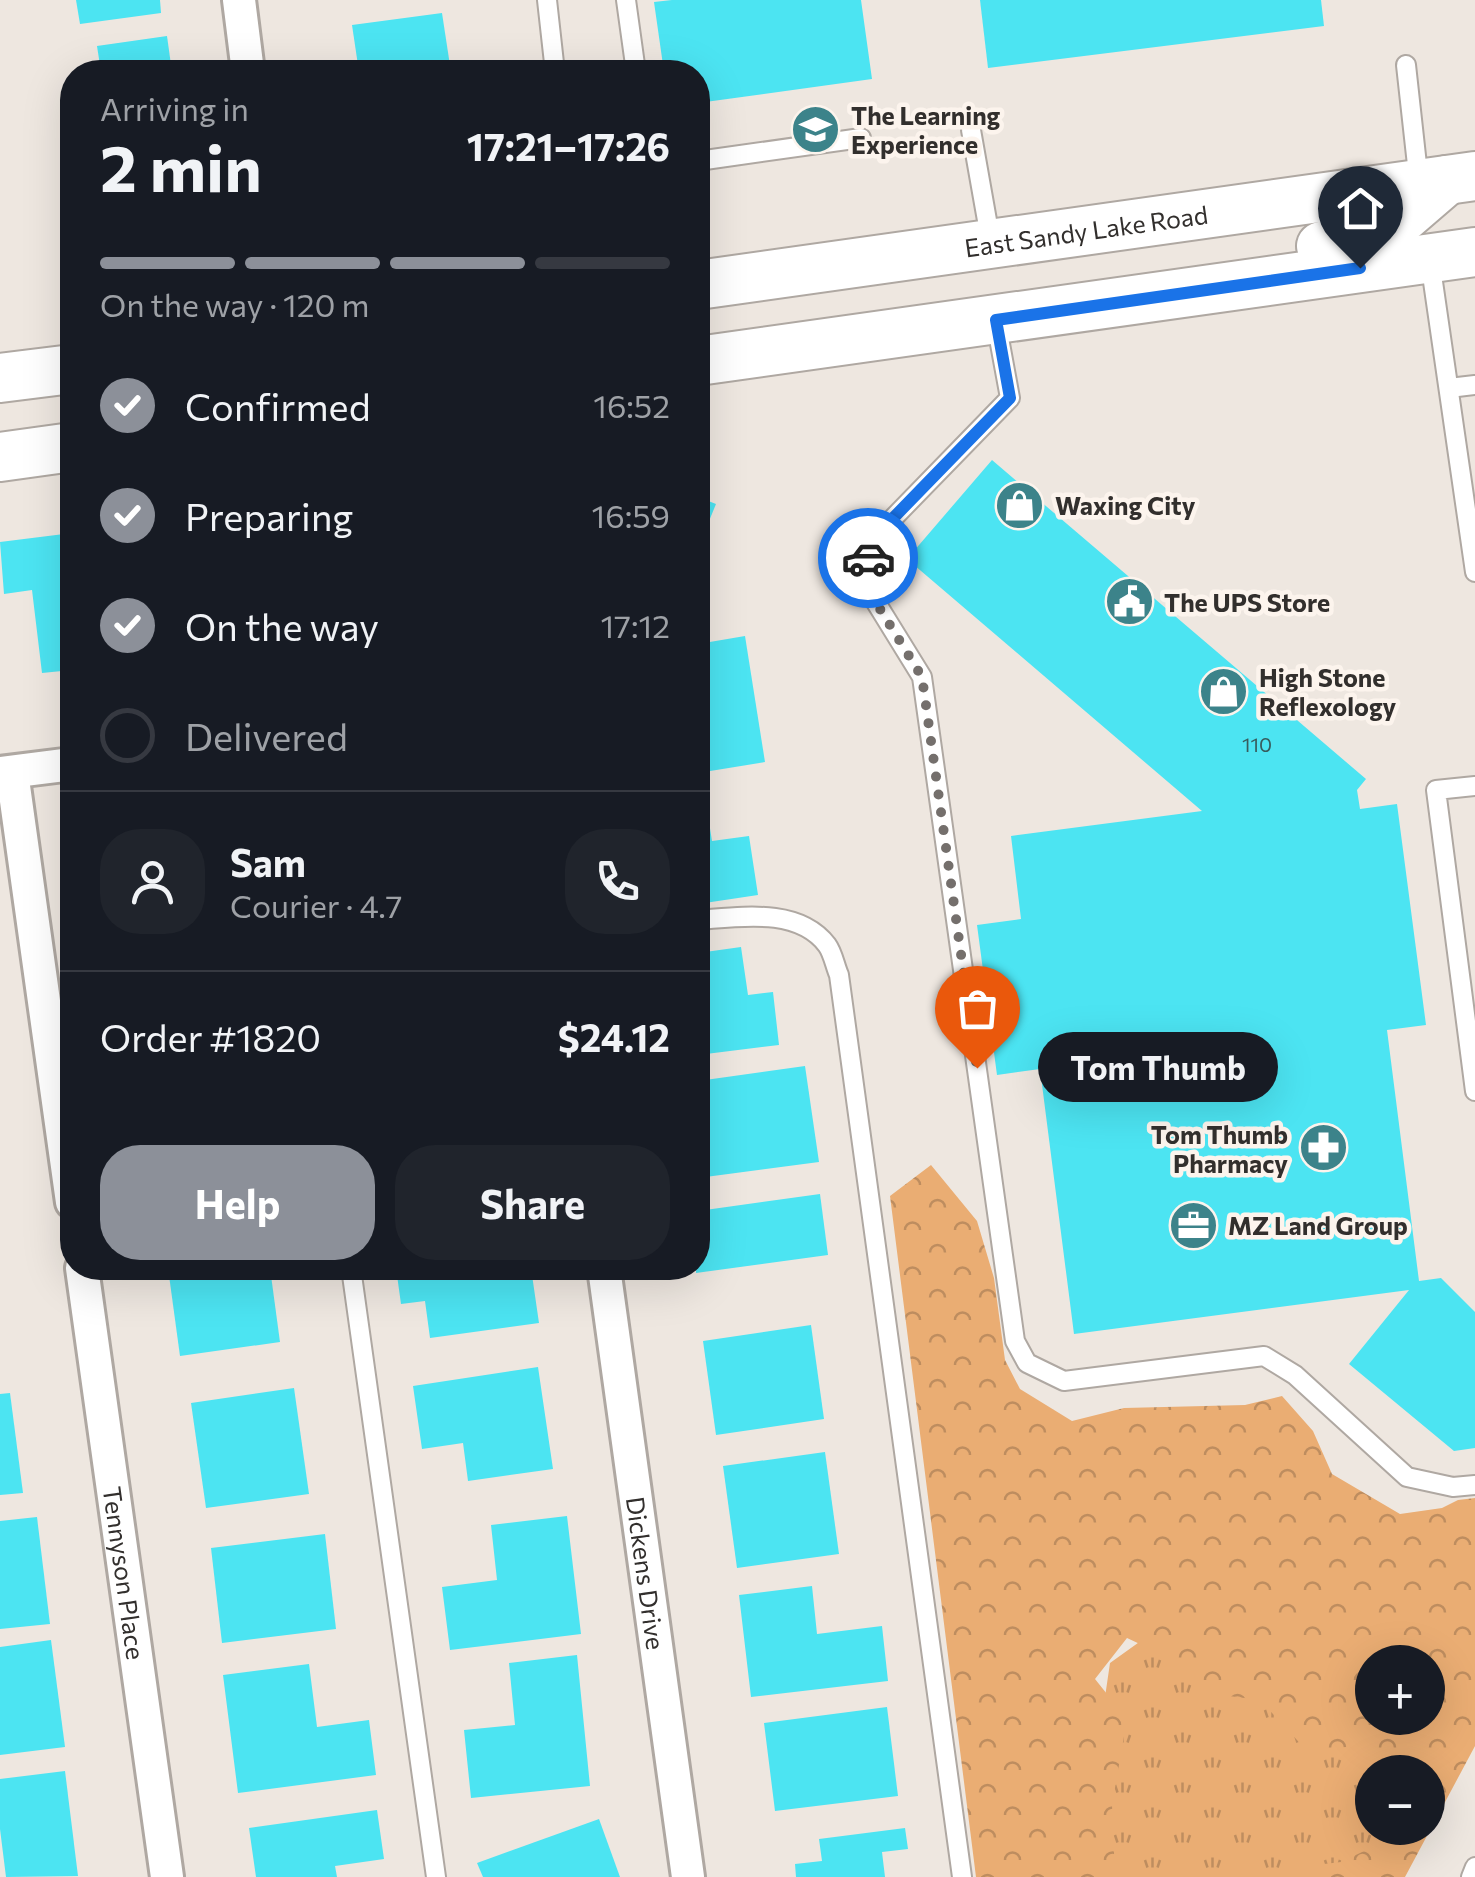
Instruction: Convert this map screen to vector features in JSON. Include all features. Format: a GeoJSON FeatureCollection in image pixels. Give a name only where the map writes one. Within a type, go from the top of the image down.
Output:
{"type":"FeatureCollection","features":[{"type":"Feature","properties":{"kind":"main road","name":"East Sandy Lake Road"},"geometry":{"type":"LineString","coordinates":[[710,283],[1447,180]]}},
{"type":"Feature","properties":{"kind":"main road"},"geometry":{"type":"LineString","coordinates":[[1253,282],[1294,251],[1379,234],[1404,218],[1447,180]]}},
{"type":"Feature","properties":{"kind":"main road"},"geometry":{"type":"LineString","coordinates":[[987,244],[996,320]]}},
{"type":"Feature","properties":{"kind":"main road"},"geometry":{"type":"LineString","coordinates":[[710,359],[1453,255]]}},
{"type":"Feature","properties":{"kind":"main road"},"geometry":{"type":"LineString","coordinates":[[0,378],[60,370]]}},
{"type":"Feature","properties":{"kind":"main road"},"geometry":{"type":"LineString","coordinates":[[0,456],[60,448]]}},
{"type":"Feature","properties":{"kind":"street"},"geometry":{"type":"LineString","coordinates":[[239,0],[246,60]]}},
{"type":"Feature","properties":{"kind":"street"},"geometry":{"type":"LineString","coordinates":[[60,765],[6,772],[60,1124]]}},
{"type":"Feature","properties":{"kind":"street","name":"Tennyson Place"},"geometry":{"type":"LineString","coordinates":[[84,1280],[167,1877]]}},
{"type":"Feature","properties":{"kind":"street","name":"Dickens Drive"},"geometry":{"type":"LineString","coordinates":[[606,1280],[688,1877]]}},
{"type":"Feature","properties":{"kind":"lane"},"geometry":{"type":"LineString","coordinates":[[547,0],[554,60]]}},
{"type":"Feature","properties":{"kind":"lane"},"geometry":{"type":"LineString","coordinates":[[626,0],[634,60]]}},
{"type":"Feature","properties":{"kind":"lane"},"geometry":{"type":"LineString","coordinates":[[1406,65],[1447,180]]}},
{"type":"Feature","properties":{"kind":"lane"},"geometry":{"type":"LineString","coordinates":[[971,130],[987,244]]}},
{"type":"Feature","properties":{"kind":"lane"},"geometry":{"type":"LineString","coordinates":[[710,159],[862,138]]}},
{"type":"Feature","properties":{"kind":"lane"},"geometry":{"type":"LineString","coordinates":[[1453,255],[1449,388],[1475,572]]}},
{"type":"Feature","properties":{"kind":"lane"},"geometry":{"type":"LineString","coordinates":[[996,320],[1010,398],[866,546],[872,596],[922,677],[1015,1340],[1027,1364],[1064,1381],[1264,1356],[1295,1374],[1408,1477],[1453,1487],[1475,1486]]}},
{"type":"Feature","properties":{"kind":"lane"},"geometry":{"type":"LineString","coordinates":[[1449,388],[1475,385]]}},
{"type":"Feature","properties":{"kind":"lane"},"geometry":{"type":"LineString","coordinates":[[1475,786],[1436,790],[1475,1091]]}},
{"type":"Feature","properties":{"kind":"lane"},"geometry":{"type":"LineString","coordinates":[[710,920],[778,918],[809,927],[829,948],[838,976],[962,1877]]}},
{"type":"Feature","properties":{"kind":"lane"},"geometry":{"type":"LineString","coordinates":[[353,1280],[436,1877]]}},
{"type":"Feature","properties":{"kind":"lane"},"geometry":{"type":"LineString","coordinates":[[1471,1877],[1475,1867]]}},
{"type":"Feature","properties":{"kind":"green space"},"geometry":{"type":"Polygon","coordinates":[[[931,1165],[977,1221],[994,1278],[1005,1360],[1020,1389],[1072,1421],[1124,1408],[1245,1405],[1282,1396],[1313,1431],[1332,1474],[1400,1514],[1475,1498],[1475,1746],[1445,1802],[1445,1755],[1378,1755],[1361,1745],[1308,1752],[1260,1700],[1221,1695],[1174,1660],[1127,1638],[1095,1679],[1127,1719],[1112,1805],[1115,1877],[976,1877],[890,1196],[931,1165]]]}},
{"type":"Feature","properties":{"kind":"green space"},"geometry":{"type":"Polygon","coordinates":[[[1163,1625],[1355,1710],[1355,1735],[1390,1735],[1410,1755],[1355,1755],[1355,1845],[1405,1845],[1391,1877],[1089,1877],[1084,1840],[1110,1663],[1163,1625]]]}},
{"type":"Feature","properties":{"kind":"green space"},"geometry":{"type":"Polygon","coordinates":[[[1377,1845],[1422,1845],[1405,1877],[1299,1877],[1299,1867],[1341,1862],[1377,1845]]]}},
{"type":"Feature","properties":{"kind":"building"},"geometry":{"type":"Polygon","coordinates":[[[76,0],[160,0],[161,13],[80,24],[76,0]]]}},
{"type":"Feature","properties":{"kind":"building"},"geometry":{"type":"Polygon","coordinates":[[[861,0],[872,79],[710,101],[710,60],[662,60],[654,2],[861,0]]]}},
{"type":"Feature","properties":{"kind":"building"},"geometry":{"type":"Polygon","coordinates":[[[980,0],[1321,0],[1324,26],[988,68],[980,0]]]}},
{"type":"Feature","properties":{"kind":"building"},"geometry":{"type":"Polygon","coordinates":[[[442,13],[449,60],[357,60],[352,25],[442,13]]]}},
{"type":"Feature","properties":{"kind":"building"},"geometry":{"type":"Polygon","coordinates":[[[167,36],[170,60],[99,60],[97,46],[167,36]]]}},
{"type":"Feature","properties":{"kind":"building"},"geometry":{"type":"Polygon","coordinates":[[[992,460],[1366,779],[1357,790],[1360,809],[1397,804],[1426,1025],[1387,1030],[1419,1281],[1441,1278],[1475,1312],[1475,1448],[1454,1451],[1349,1364],[1409,1290],[1074,1334],[1040,1069],[997,1075],[977,925],[1021,919],[1011,836],[1202,811],[907,559],[992,460]]]}},
{"type":"Feature","properties":{"kind":"building"},"geometry":{"type":"Polygon","coordinates":[[[60,534],[60,671],[42,673],[32,590],[4,594],[0,542],[60,534]]]}},
{"type":"Feature","properties":{"kind":"building"},"geometry":{"type":"Polygon","coordinates":[[[745,636],[765,762],[710,771],[710,642],[745,636]]]}},
{"type":"Feature","properties":{"kind":"building"},"geometry":{"type":"Polygon","coordinates":[[[710,828],[712,841],[749,836],[758,895],[710,902],[710,828]]]}},
{"type":"Feature","properties":{"kind":"building"},"geometry":{"type":"Polygon","coordinates":[[[741,947],[748,995],[773,992],[779,1045],[710,1054],[710,951],[741,947]]]}},
{"type":"Feature","properties":{"kind":"building"},"geometry":{"type":"Polygon","coordinates":[[[805,1066],[819,1162],[710,1176],[710,1079],[805,1066]]]}},
{"type":"Feature","properties":{"kind":"building"},"geometry":{"type":"Polygon","coordinates":[[[820,1194],[828,1255],[710,1271],[710,1209],[820,1194]]]}},
{"type":"Feature","properties":{"kind":"building"},"geometry":{"type":"Polygon","coordinates":[[[170,1280],[272,1280],[280,1342],[180,1356],[170,1280]]]}},
{"type":"Feature","properties":{"kind":"building"},"geometry":{"type":"Polygon","coordinates":[[[398,1280],[533,1280],[539,1323],[430,1338],[425,1301],[401,1304],[398,1280]]]}},
{"type":"Feature","properties":{"kind":"building"},"geometry":{"type":"Polygon","coordinates":[[[811,1325],[824,1419],[716,1435],[703,1341],[811,1325]]]}},
{"type":"Feature","properties":{"kind":"building"},"geometry":{"type":"Polygon","coordinates":[[[538,1367],[553,1469],[468,1481],[463,1443],[422,1449],[413,1386],[538,1367]]]}},
{"type":"Feature","properties":{"kind":"building"},"geometry":{"type":"Polygon","coordinates":[[[294,1388],[309,1494],[206,1508],[191,1403],[294,1388]]]}},
{"type":"Feature","properties":{"kind":"building"},"geometry":{"type":"Polygon","coordinates":[[[10,1393],[23,1493],[0,1495],[0,1394],[10,1393]]]}},
{"type":"Feature","properties":{"kind":"building"},"geometry":{"type":"Polygon","coordinates":[[[825,1452],[839,1554],[737,1568],[723,1466],[825,1452]]]}},
{"type":"Feature","properties":{"kind":"building"},"geometry":{"type":"Polygon","coordinates":[[[567,1516],[581,1634],[450,1650],[442,1587],[497,1580],[491,1525],[567,1516]]]}},
{"type":"Feature","properties":{"kind":"building"},"geometry":{"type":"Polygon","coordinates":[[[37,1517],[50,1624],[0,1629],[0,1521],[37,1517]]]}},
{"type":"Feature","properties":{"kind":"building"},"geometry":{"type":"Polygon","coordinates":[[[325,1534],[336,1629],[222,1643],[211,1548],[325,1534]]]}},
{"type":"Feature","properties":{"kind":"building"},"geometry":{"type":"Polygon","coordinates":[[[812,1586],[817,1634],[882,1626],[888,1681],[751,1697],[739,1595],[812,1586]]]}},
{"type":"Feature","properties":{"kind":"building"},"geometry":{"type":"Polygon","coordinates":[[[51,1640],[65,1747],[0,1755],[0,1647],[51,1640]]]}},
{"type":"Feature","properties":{"kind":"building"},"geometry":{"type":"Polygon","coordinates":[[[577,1655],[590,1786],[471,1798],[464,1730],[515,1725],[509,1663],[577,1655]]]}},
{"type":"Feature","properties":{"kind":"building"},"geometry":{"type":"Polygon","coordinates":[[[309,1664],[317,1727],[369,1720],[376,1775],[238,1793],[223,1675],[309,1664]]]}},
{"type":"Feature","properties":{"kind":"building"},"geometry":{"type":"Polygon","coordinates":[[[887,1707],[898,1796],[775,1811],[764,1723],[887,1707]]]}},
{"type":"Feature","properties":{"kind":"building"},"geometry":{"type":"Polygon","coordinates":[[[65,1771],[78,1876],[6,1877],[0,1829],[0,1779],[65,1771]]]}},
{"type":"Feature","properties":{"kind":"building"},"geometry":{"type":"Polygon","coordinates":[[[377,1810],[384,1859],[335,1866],[337,1877],[256,1877],[249,1828],[377,1810]]]}},
{"type":"Feature","properties":{"kind":"building"},"geometry":{"type":"Polygon","coordinates":[[[599,1819],[620,1877],[483,1877],[477,1863],[599,1819]]]}},
{"type":"Feature","properties":{"kind":"building"},"geometry":{"type":"Polygon","coordinates":[[[905,1828],[908,1849],[882,1852],[885,1877],[796,1877],[795,1864],[822,1861],[819,1839],[905,1828]]]}},
{"type":"Feature","properties":{"kind":"way so far"},"geometry":{"type":"LineString","coordinates":[[868,558],[872,596],[922,677],[977,1068]]}},
{"type":"Feature","properties":{"kind":"place","name":"The Learning Experience"},"geometry":{"type":"Point","coordinates":[816,129]}},
{"type":"Feature","properties":{"kind":"place","name":"Waxing City"},"geometry":{"type":"Point","coordinates":[1020,505]}},
{"type":"Feature","properties":{"kind":"place","name":"The UPS Store"},"geometry":{"type":"Point","coordinates":[1129,602]}},
{"type":"Feature","properties":{"kind":"place","name":"High Stone Reflexology"},"geometry":{"type":"Point","coordinates":[1224,691]}},
{"type":"Feature","properties":{"kind":"place","name":"Tom Thumb"},"geometry":{"type":"Point","coordinates":[977,1068]}},
{"type":"Feature","properties":{"kind":"place","name":"Tom Thumb Pharmacy"},"geometry":{"type":"Point","coordinates":[1323,1148]}},
{"type":"Feature","properties":{"kind":"place","name":"MZ Land Group"},"geometry":{"type":"Point","coordinates":[1193,1225]}},
{"type":"Feature","properties":{"kind":"route"},"geometry":{"type":"LineString","coordinates":[[868,558],[866,546],[1010,398],[996,320],[1360,268]]}}]}
